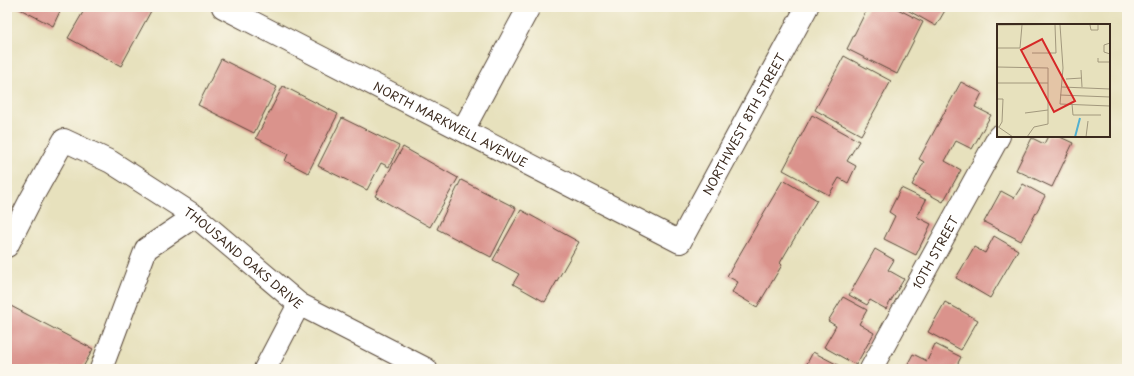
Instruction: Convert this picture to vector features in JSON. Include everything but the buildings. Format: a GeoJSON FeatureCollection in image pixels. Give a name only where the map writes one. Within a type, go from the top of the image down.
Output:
{"type":"FeatureCollection","features":[{"type":"Feature","properties":{"kind":"street","name":"NORTH MARKWELL AVENUE"},"geometry":{"type":"LineString","coordinates":[[223,7],[680,242]]}},
{"type":"Feature","properties":{"kind":"street"},"geometry":{"type":"LineString","coordinates":[[462,130],[529,7]]}},
{"type":"Feature","properties":{"kind":"street","name":"NORTHWEST 8TH STREET"},"geometry":{"type":"LineString","coordinates":[[680,242],[807,7]]}},
{"type":"Feature","properties":{"kind":"street","name":"10TH STREET"},"geometry":{"type":"LineString","coordinates":[[871,369],[999,137]]}},
{"type":"Feature","properties":{"kind":"street","name":"THOUSAND OAKS DRIVE"},"geometry":{"type":"LineString","coordinates":[[7,246],[64,140],[111,162],[195,216],[298,304],[426,369]]}},
{"type":"Feature","properties":{"kind":"street"},"geometry":{"type":"LineString","coordinates":[[100,369],[146,249],[195,216]]}},
{"type":"Feature","properties":{"kind":"street"},"geometry":{"type":"LineString","coordinates":[[265,369],[298,304]]}}]}
